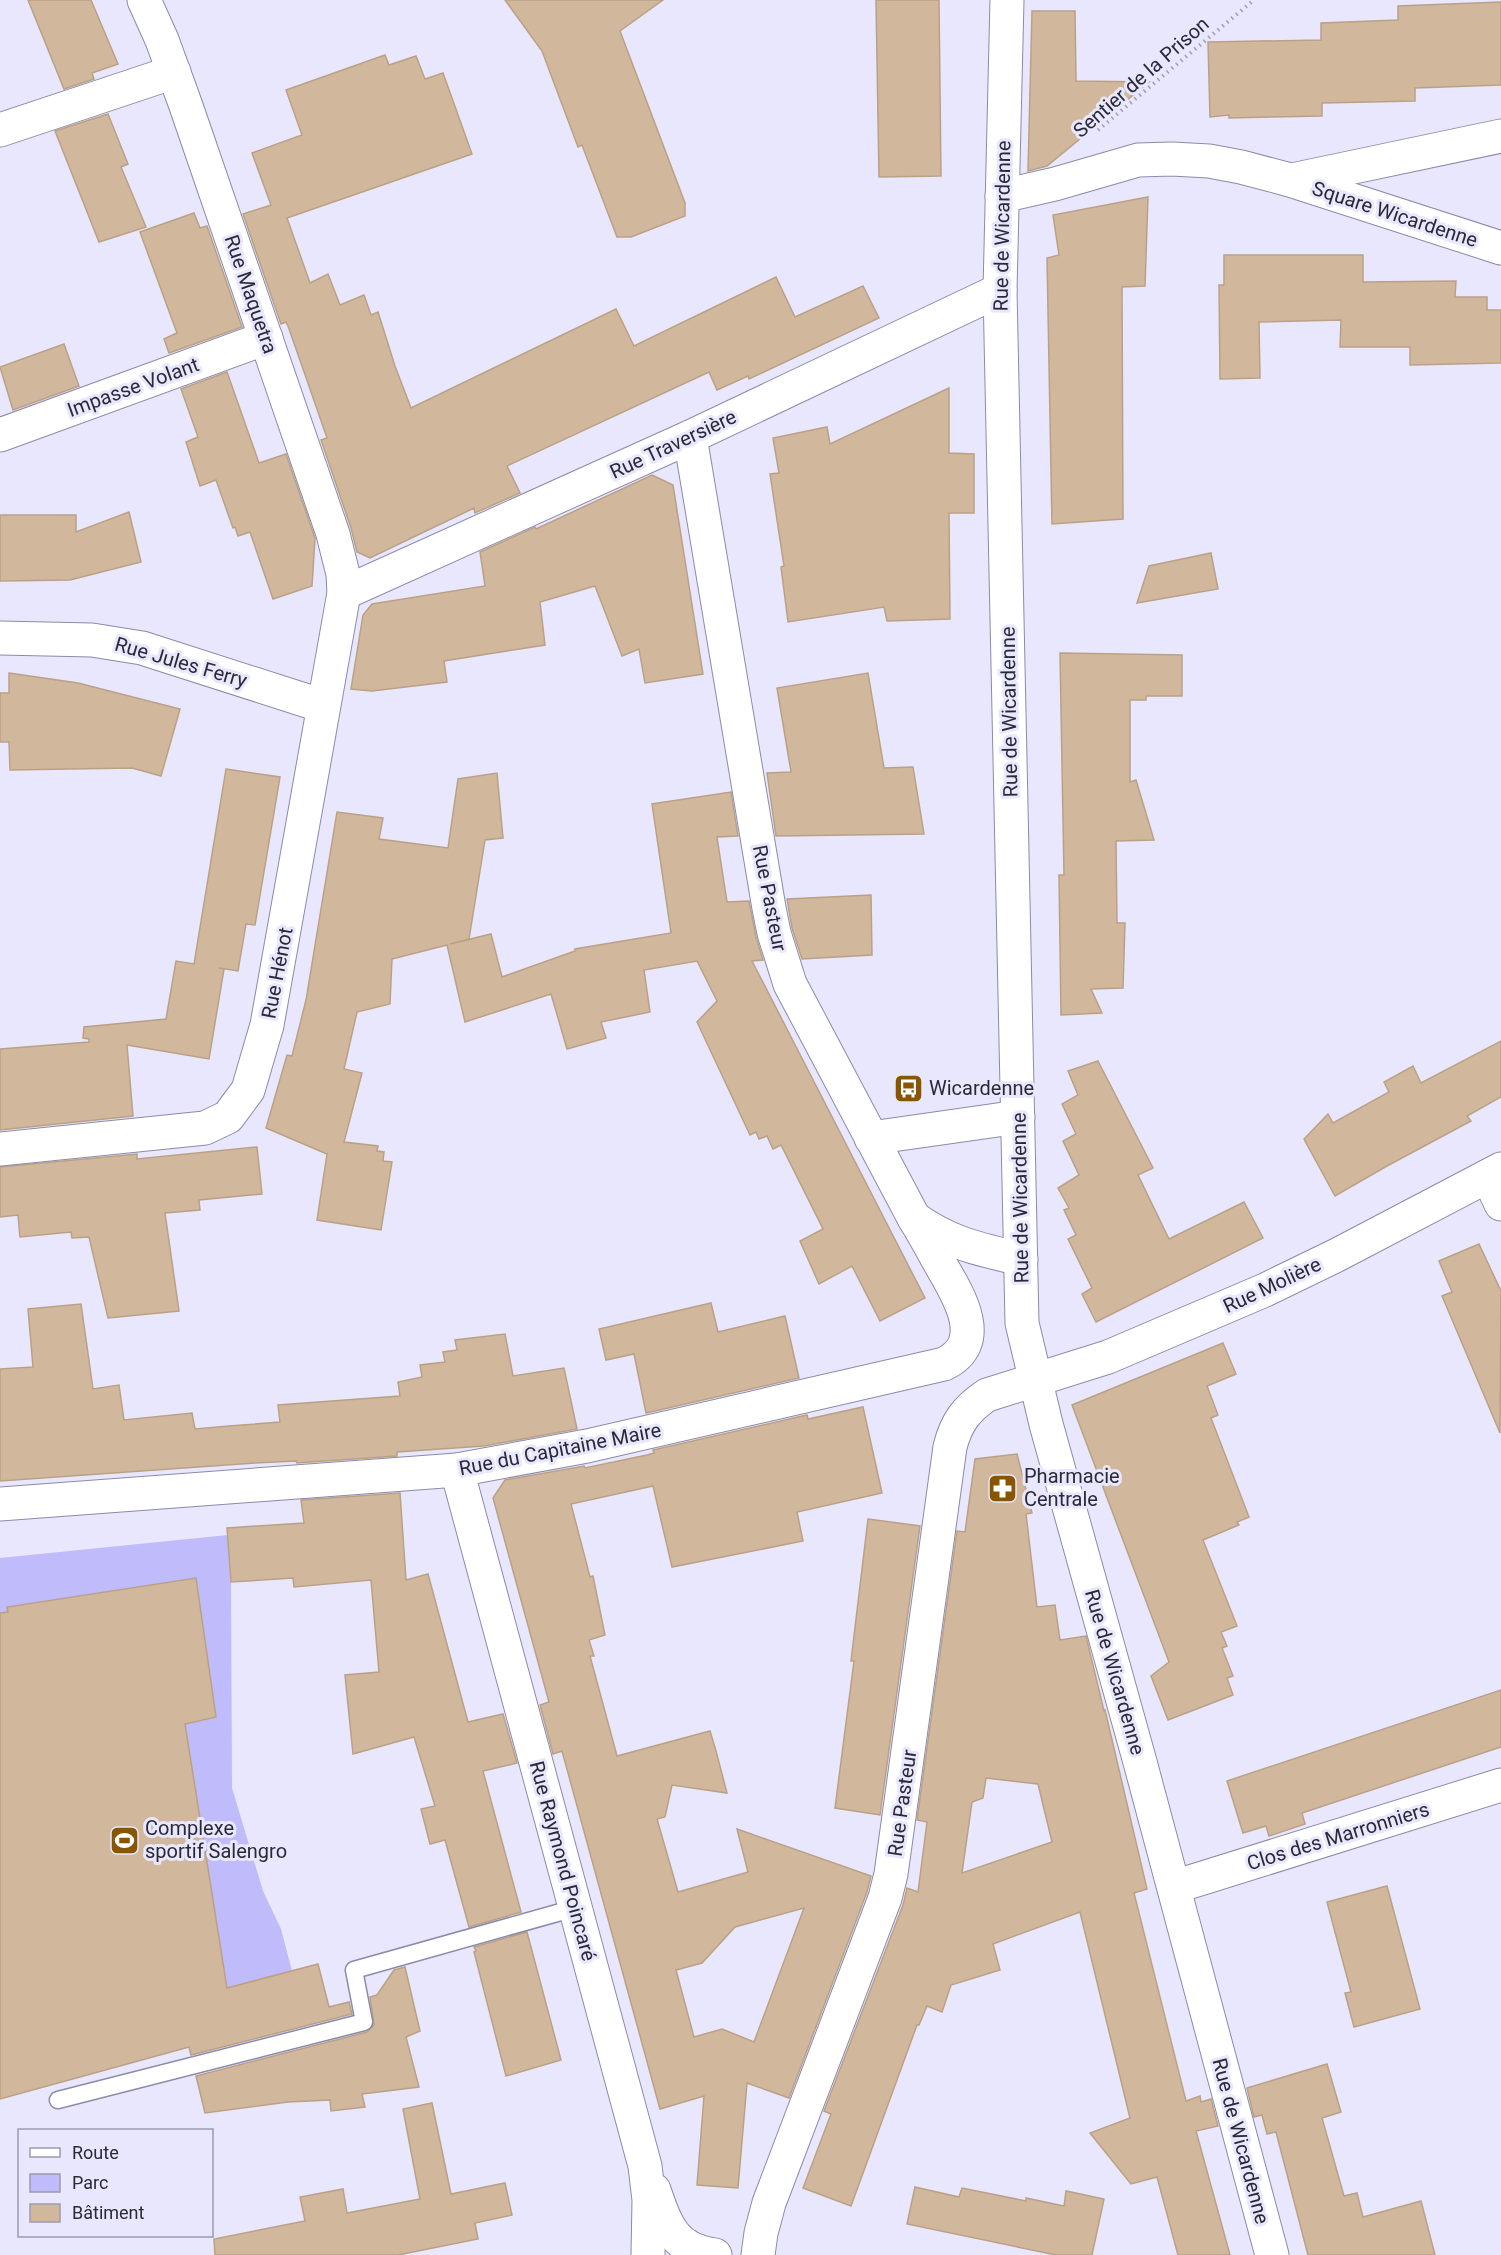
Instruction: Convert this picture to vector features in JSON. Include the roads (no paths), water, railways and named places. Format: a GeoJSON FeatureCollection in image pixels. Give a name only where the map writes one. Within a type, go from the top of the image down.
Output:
{"type":"FeatureCollection","features":[{"type":"Feature","properties":{"kind":"street","name":"Rue Maquetra"},"geometry":{"type":"LineString","coordinates":[[144,0],[174,72],[333,534],[343,574],[344,593]]}},
{"type":"Feature","properties":{"kind":"street","name":"Rue de Wicardenne"},"geometry":{"type":"LineString","coordinates":[[1007,0],[1000,290],[1022,1323],[1034,1379],[1174,1887],[1272,2255]]}},
{"type":"Feature","properties":{"kind":"street"},"geometry":{"type":"LineString","coordinates":[[0,130],[174,72]]}},
{"type":"Feature","properties":{"kind":"street","name":"Square Wicardenne"},"geometry":{"type":"LineString","coordinates":[[1290,180],[1501,136]]}},
{"type":"Feature","properties":{"kind":"street","name":"Square Wicardenne"},"geometry":{"type":"LineString","coordinates":[[1002,196],[1055,184],[1126,163],[1154,159],[1209,161],[1290,180],[1501,248]]}},
{"type":"Feature","properties":{"kind":"street","name":"Rue Traversière"},"geometry":{"type":"LineString","coordinates":[[344,593],[690,437],[1000,290]]}},
{"type":"Feature","properties":{"kind":"street","name":"Impasse Volant"},"geometry":{"type":"LineString","coordinates":[[0,435],[266,338]]}},
{"type":"Feature","properties":{"kind":"street","name":"Rue Pasteur"},"geometry":{"type":"LineString","coordinates":[[690,437],[774,933],[790,984],[914,1218],[944,1238],[962,1245],[1021,1259]]}},
{"type":"Feature","properties":{"kind":"street","name":"Rue Hénot"},"geometry":{"type":"LineString","coordinates":[[0,1149],[196,1130],[222,1120],[238,1106],[248,1090],[273,1000],[344,593]]}},
{"type":"Feature","properties":{"kind":"street","name":"Rue Jules Ferry"},"geometry":{"type":"LineString","coordinates":[[0,638],[92,640],[142,648],[323,706]]}},
{"type":"Feature","properties":{"kind":"street"},"geometry":{"type":"LineString","coordinates":[[871,1138],[1018,1117]]}},
{"type":"Feature","properties":{"kind":"street","name":"Rue Molière"},"geometry":{"type":"LineString","coordinates":[[1034,1379],[1108,1357],[1265,1290],[1497,1183]]}},
{"type":"Feature","properties":{"kind":"street","name":"Rue du Capitaine Maire"},"geometry":{"type":"LineString","coordinates":[[0,1504],[457,1470],[587,1446],[933,1367],[958,1356],[968,1329],[964,1309],[914,1218]]}},
{"type":"Feature","properties":{"kind":"street","name":"Rue Pasteur"},"geometry":{"type":"LineString","coordinates":[[758,2255],[765,2217],[885,1898],[891,1874],[953,1433],[971,1406],[987,1395],[1034,1379]]}},
{"type":"Feature","properties":{"kind":"street","name":"Rue Raymond Poincaré"},"geometry":{"type":"LineString","coordinates":[[457,1470],[645,2166],[649,2200],[648,2255]]}},
{"type":"Feature","properties":{"kind":"street","name":"Clos des Marronniers"},"geometry":{"type":"LineString","coordinates":[[1174,1887],[1501,1785]]}},
{"type":"Feature","properties":{"kind":"street"},"geometry":{"type":"LineString","coordinates":[[645,2166],[663,2217],[673,2234],[694,2251],[716,2255],[735,2250],[743,2244],[765,2217]]}},
{"type":"Feature","properties":{"kind":"lane"},"geometry":{"type":"LineString","coordinates":[[58,2100],[364,2022],[354,1970],[576,1908]]}},
{"type":"Feature","properties":{"kind":"place","name":"Wicardenne"},"geometry":{"type":"Point","coordinates":[908,1088]}},
{"type":"Feature","properties":{"kind":"place","name":"Pharmacie Centrale"},"geometry":{"type":"Point","coordinates":[1003,1488]}},
{"type":"Feature","properties":{"kind":"place","name":"Complexe sportif Salengro"},"geometry":{"type":"Point","coordinates":[124,1840]}}]}
